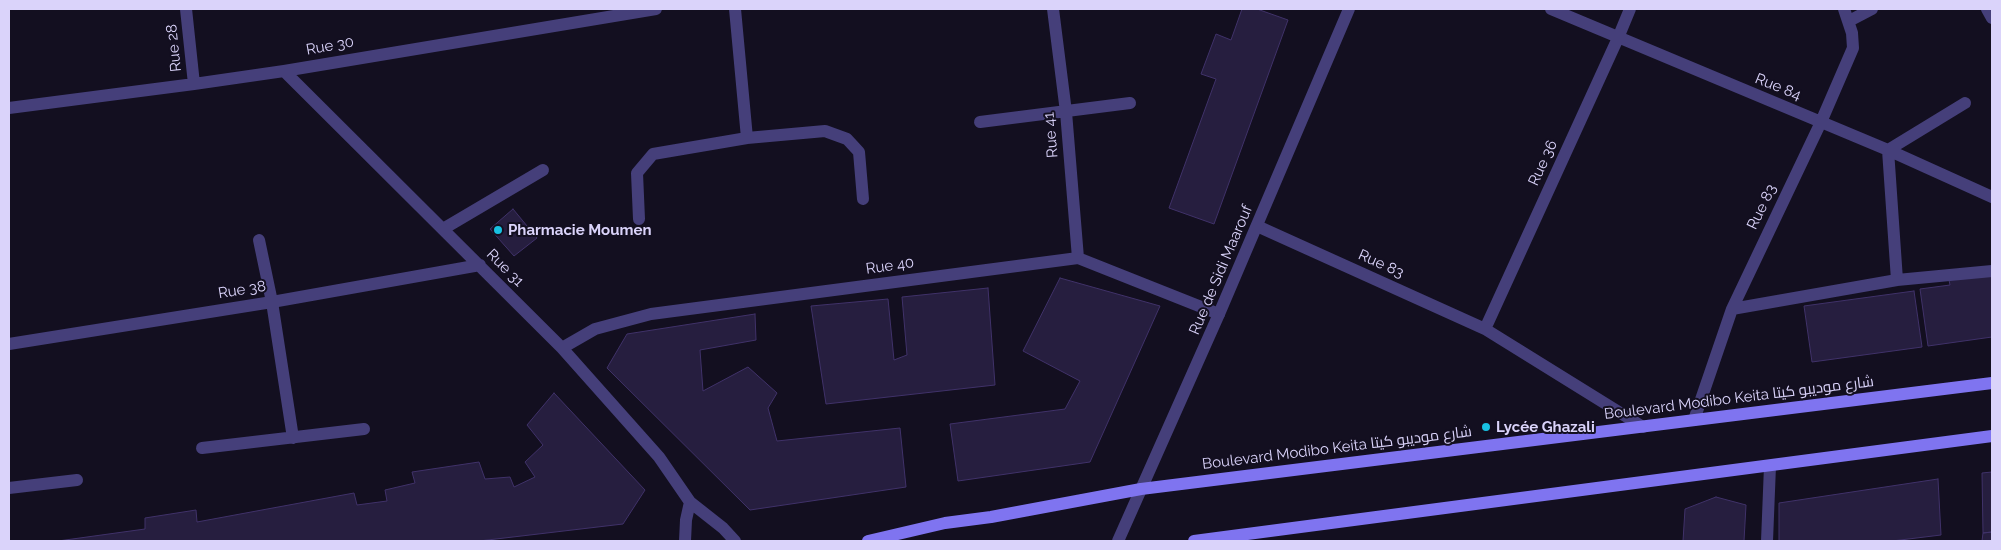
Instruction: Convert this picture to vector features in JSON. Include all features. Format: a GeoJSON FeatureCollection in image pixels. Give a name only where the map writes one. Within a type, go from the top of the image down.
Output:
{"type":"FeatureCollection","features":[{"type":"Feature","properties":{"kind":"main road","name":"Boulevard Modibo Keita شارع موديبو كيتا"},"geometry":{"type":"LineString","coordinates":[[868,541],[945,523],[1000,515],[1141,489],[1992,382]]}},
{"type":"Feature","properties":{"kind":"main road"},"geometry":{"type":"LineString","coordinates":[[1194,541],[1992,436]]}},
{"type":"Feature","properties":{"kind":"street","name":"Rue 28"},"geometry":{"type":"LineString","coordinates":[[186,9],[194,84]]}},
{"type":"Feature","properties":{"kind":"street","name":"Rue 30"},"geometry":{"type":"LineString","coordinates":[[9,108],[284,71],[622,11],[656,9]]}},
{"type":"Feature","properties":{"kind":"street"},"geometry":{"type":"LineString","coordinates":[[735,9],[747,138]]}},
{"type":"Feature","properties":{"kind":"street","name":"Rue 41"},"geometry":{"type":"LineString","coordinates":[[1053,9],[1066,112],[1078,258]]}},
{"type":"Feature","properties":{"kind":"street","name":"Rue de Sidi Maarouf"},"geometry":{"type":"LineString","coordinates":[[1118,541],[1219,314],[1349,9]]}},
{"type":"Feature","properties":{"kind":"street","name":"Rue 84"},"geometry":{"type":"LineString","coordinates":[[1551,9],[1888,150],[1992,197]]}},
{"type":"Feature","properties":{"kind":"street","name":"Rue 36"},"geometry":{"type":"LineString","coordinates":[[1485,329],[1630,9]]}},
{"type":"Feature","properties":{"kind":"street"},"geometry":{"type":"LineString","coordinates":[[1846,15],[1872,9]]}},
{"type":"Feature","properties":{"kind":"street"},"geometry":{"type":"LineString","coordinates":[[1987,9],[1992,18]]}},
{"type":"Feature","properties":{"kind":"street","name":"Rue 83"},"geometry":{"type":"LineString","coordinates":[[1694,420],[1732,309],[1821,122],[1853,48],[1852,33],[1846,15]]}},
{"type":"Feature","properties":{"kind":"street","name":"Rue 31"},"geometry":{"type":"LineString","coordinates":[[284,71],[562,348],[659,457],[690,502],[723,528],[735,541]]}},
{"type":"Feature","properties":{"kind":"street"},"geometry":{"type":"LineString","coordinates":[[980,122],[1130,103]]}},
{"type":"Feature","properties":{"kind":"street"},"geometry":{"type":"LineString","coordinates":[[1897,280],[1888,150],[1965,103]]}},
{"type":"Feature","properties":{"kind":"street"},"geometry":{"type":"LineString","coordinates":[[639,220],[637,173],[653,154],[747,138],[825,132],[847,139],[859,152],[863,199]]}},
{"type":"Feature","properties":{"kind":"street"},"geometry":{"type":"LineString","coordinates":[[442,229],[543,170]]}},
{"type":"Feature","properties":{"kind":"street","name":"Rue 83"},"geometry":{"type":"LineString","coordinates":[[1257,226],[1485,329],[1643,426]]}},
{"type":"Feature","properties":{"kind":"street"},"geometry":{"type":"LineString","coordinates":[[259,240],[272,302],[293,438]]}},
{"type":"Feature","properties":{"kind":"street","name":"Rue 40"},"geometry":{"type":"LineString","coordinates":[[562,348],[595,329],[651,314],[1078,258],[1219,314]]}},
{"type":"Feature","properties":{"kind":"street","name":"Rue 38"},"geometry":{"type":"LineString","coordinates":[[9,344],[272,302],[480,265]]}},
{"type":"Feature","properties":{"kind":"street"},"geometry":{"type":"LineString","coordinates":[[1732,309],[1897,280],[1992,270]]}},
{"type":"Feature","properties":{"kind":"street"},"geometry":{"type":"LineString","coordinates":[[202,448],[364,429]]}},
{"type":"Feature","properties":{"kind":"street"},"geometry":{"type":"LineString","coordinates":[[1767,541],[1770,466]]}},
{"type":"Feature","properties":{"kind":"street"},"geometry":{"type":"LineString","coordinates":[[9,488],[77,480]]}},
{"type":"Feature","properties":{"kind":"street"},"geometry":{"type":"LineString","coordinates":[[685,541],[686,520],[690,502]]}},
{"type":"Feature","properties":{"kind":"building"},"geometry":{"type":"Polygon","coordinates":[[[1242,9],[1257,9],[1288,20],[1214,224],[1169,208],[1216,79],[1201,74],[1216,34],[1231,40],[1242,9]]]}},
{"type":"Feature","properties":{"kind":"building"},"geometry":{"type":"Polygon","coordinates":[[[513,209],[537,238],[514,256],[490,229],[513,209]]]}},
{"type":"Feature","properties":{"kind":"building"},"geometry":{"type":"Polygon","coordinates":[[[1992,274],[1992,337],[1928,346],[1920,289],[1950,285],[1949,280],[1992,274]]]}},
{"type":"Feature","properties":{"kind":"building"},"geometry":{"type":"Polygon","coordinates":[[[1060,278],[1160,306],[1090,462],[958,481],[950,424],[1065,409],[1080,381],[1023,351],[1060,278]]]}},
{"type":"Feature","properties":{"kind":"building"},"geometry":{"type":"Polygon","coordinates":[[[988,288],[995,385],[826,404],[811,306],[888,299],[894,360],[907,355],[902,297],[988,288]]]}},
{"type":"Feature","properties":{"kind":"building"},"geometry":{"type":"Polygon","coordinates":[[[1914,291],[1922,347],[1812,362],[1804,306],[1914,291]]]}},
{"type":"Feature","properties":{"kind":"building"},"geometry":{"type":"Polygon","coordinates":[[[755,314],[756,340],[700,350],[703,391],[748,367],[777,393],[768,408],[777,441],[900,428],[906,487],[750,510],[607,368],[627,334],[755,314]]]}},
{"type":"Feature","properties":{"kind":"building"},"geometry":{"type":"Polygon","coordinates":[[[554,393],[645,490],[623,524],[479,541],[58,541],[145,529],[145,518],[196,510],[197,522],[354,493],[357,505],[387,501],[385,490],[415,483],[412,472],[479,462],[485,479],[510,477],[514,487],[535,477],[525,462],[543,445],[527,425],[554,393]]]}},
{"type":"Feature","properties":{"kind":"building"},"geometry":{"type":"Polygon","coordinates":[[[1992,472],[1992,532],[1983,533],[1982,473],[1992,472]]]}},
{"type":"Feature","properties":{"kind":"building"},"geometry":{"type":"Polygon","coordinates":[[[1938,479],[1941,535],[1892,541],[1779,541],[1779,503],[1938,479]]]}},
{"type":"Feature","properties":{"kind":"building"},"geometry":{"type":"Polygon","coordinates":[[[1716,497],[1746,505],[1744,541],[1683,541],[1685,509],[1716,497]]]}},
{"type":"Feature","properties":{"kind":"building"},"geometry":{"type":"Polygon","coordinates":[[[1992,532],[1992,541],[1982,541],[1983,533],[1992,532]]]}},
{"type":"Feature","properties":{"kind":"place","name":"Pharmacie Moumen"},"geometry":{"type":"Point","coordinates":[498,230]}},
{"type":"Feature","properties":{"kind":"place","name":"Lycée Ghazali"},"geometry":{"type":"Point","coordinates":[1486,427]}}]}
